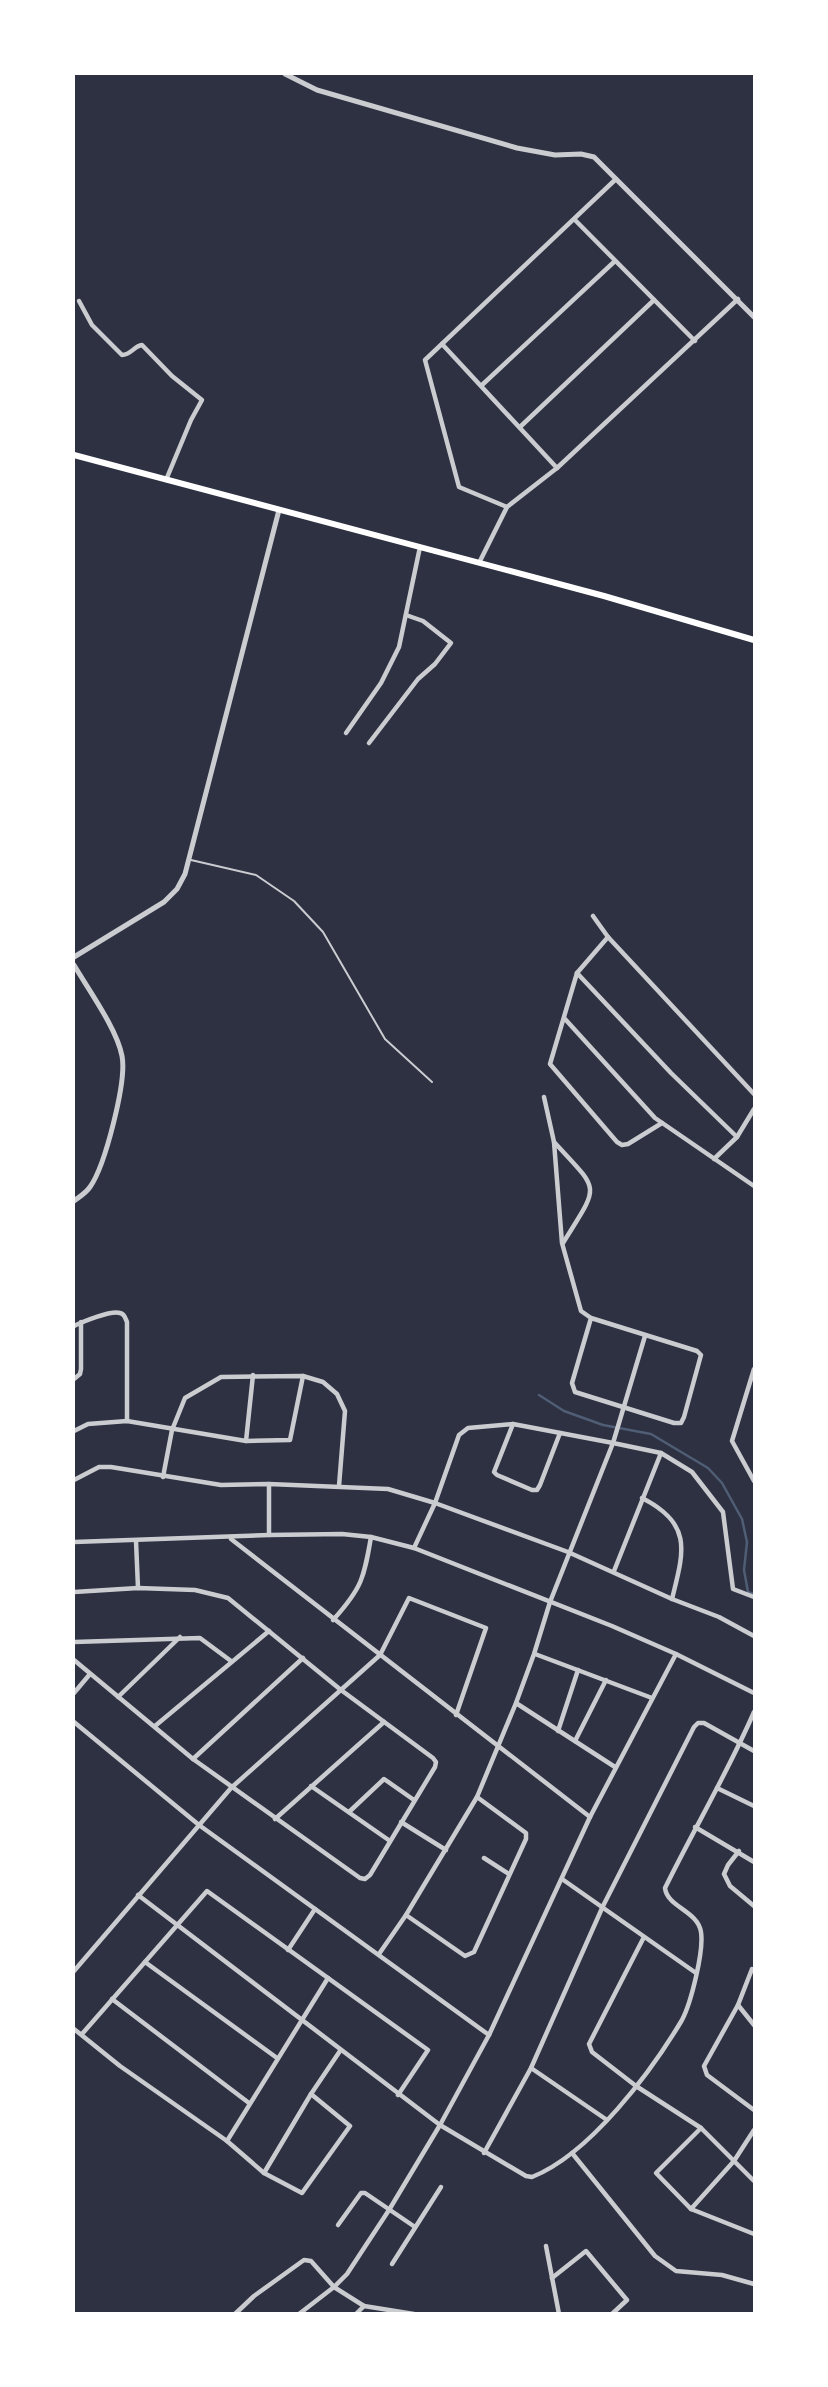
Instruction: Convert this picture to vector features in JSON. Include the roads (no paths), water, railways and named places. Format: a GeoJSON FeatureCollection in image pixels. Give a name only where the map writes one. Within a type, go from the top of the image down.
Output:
{"type":"FeatureCollection","features":[{"type":"Feature","properties":{"kind":"main road"},"geometry":{"type":"LineString","coordinates":[[74,455],[479,563],[754,640]]}},
{"type":"Feature","properties":{"kind":"street"},"geometry":{"type":"LineString","coordinates":[[285,74],[317,90],[517,148],[555,155],[587,155],[600,162],[617,178],[754,317]]}},
{"type":"Feature","properties":{"kind":"street"},"geometry":{"type":"LineString","coordinates":[[507,507],[459,487],[425,360],[617,178]]}},
{"type":"Feature","properties":{"kind":"street"},"geometry":{"type":"LineString","coordinates":[[575,220],[695,341]]}},
{"type":"Feature","properties":{"kind":"street"},"geometry":{"type":"LineString","coordinates":[[482,385],[614,261]]}},
{"type":"Feature","properties":{"kind":"street"},"geometry":{"type":"LineString","coordinates":[[479,563],[507,507],[557,468],[738,299]]}},
{"type":"Feature","properties":{"kind":"street"},"geometry":{"type":"LineString","coordinates":[[520,428],[654,300]]}},
{"type":"Feature","properties":{"kind":"street"},"geometry":{"type":"LineString","coordinates":[[79,301],[92,325],[122,355],[128,355],[142,345],[172,376],[202,400],[165,481]]}},
{"type":"Feature","properties":{"kind":"street"},"geometry":{"type":"LineString","coordinates":[[442,344],[557,468]]}},
{"type":"Feature","properties":{"kind":"street"},"geometry":{"type":"LineString","coordinates":[[74,957],[164,902],[177,889],[190,860],[279,510]]}},
{"type":"Feature","properties":{"kind":"street"},"geometry":{"type":"LineString","coordinates":[[346,733],[381,683],[399,647],[420,547]]}},
{"type":"Feature","properties":{"kind":"street"},"geometry":{"type":"LineString","coordinates":[[369,743],[418,679],[435,664],[451,643],[423,621],[406,615]]}},
{"type":"Feature","properties":{"kind":"street"},"geometry":{"type":"LineString","coordinates":[[593,916],[608,937],[754,1094]]}},
{"type":"Feature","properties":{"kind":"street"},"geometry":{"type":"LineString","coordinates":[[608,937],[577,974],[550,1064],[622,1145],[662,1123]]}},
{"type":"Feature","properties":{"kind":"street"},"geometry":{"type":"LineString","coordinates":[[74,965],[118,1044],[124,1073],[97,1173],[89,1189],[74,1201]]}},
{"type":"Feature","properties":{"kind":"street"},"geometry":{"type":"LineString","coordinates":[[577,974],[671,1073],[737,1137]]}},
{"type":"Feature","properties":{"kind":"street"},"geometry":{"type":"LineString","coordinates":[[565,1019],[662,1123],[754,1186]]}},
{"type":"Feature","properties":{"kind":"street"},"geometry":{"type":"LineString","coordinates":[[544,1097],[554,1142],[562,1243],[581,1311],[591,1318],[701,1354],[681,1423],[622,1408],[575,1392],[572,1383],[591,1318]]}},
{"type":"Feature","properties":{"kind":"street"},"geometry":{"type":"LineString","coordinates":[[714,1160],[737,1137],[754,1109]]}},
{"type":"Feature","properties":{"kind":"street"},"geometry":{"type":"LineString","coordinates":[[554,1142],[590,1181],[592,1191],[590,1199],[562,1243]]}},
{"type":"Feature","properties":{"kind":"street"},"geometry":{"type":"LineString","coordinates":[[74,1326],[112,1313],[119,1312],[125,1316],[127,1421]]}},
{"type":"Feature","properties":{"kind":"street"},"geometry":{"type":"LineString","coordinates":[[74,1379],[81,1369],[82,1322]]}},
{"type":"Feature","properties":{"kind":"street"},"geometry":{"type":"LineString","coordinates":[[379,1954],[406,1915],[477,1797],[516,1703],[568,1552],[613,1443],[645,1336]]}},
{"type":"Feature","properties":{"kind":"street"},"geometry":{"type":"LineString","coordinates":[[754,1369],[732,1441],[754,1481]]}},
{"type":"Feature","properties":{"kind":"street"},"geometry":{"type":"LineString","coordinates":[[246,1441],[253,1375]]}},
{"type":"Feature","properties":{"kind":"street"},"geometry":{"type":"LineString","coordinates":[[74,1431],[88,1424],[127,1421],[246,1441],[290,1440],[303,1376]]}},
{"type":"Feature","properties":{"kind":"street"},"geometry":{"type":"LineString","coordinates":[[163,1477],[172,1430],[185,1398],[221,1377],[303,1376],[323,1382],[337,1394],[345,1411],[339,1486]]}},
{"type":"Feature","properties":{"kind":"street"},"geometry":{"type":"LineString","coordinates":[[513,1424],[494,1472],[532,1490],[540,1485],[560,1433]]}},
{"type":"Feature","properties":{"kind":"street"},"geometry":{"type":"LineString","coordinates":[[414,1548],[435,1503],[458,1435],[468,1428],[513,1424],[661,1453],[692,1472],[723,1512],[733,1589],[754,1597]]}},
{"type":"Feature","properties":{"kind":"street"},"geometry":{"type":"LineString","coordinates":[[614,1571],[661,1453]]}},
{"type":"Feature","properties":{"kind":"street"},"geometry":{"type":"LineString","coordinates":[[74,1480],[99,1467],[111,1467],[221,1485],[269,1484],[388,1489],[435,1503],[568,1552],[719,1617],[754,1636]]}},
{"type":"Feature","properties":{"kind":"street"},"geometry":{"type":"LineString","coordinates":[[269,1484],[269,1535]]}},
{"type":"Feature","properties":{"kind":"street"},"geometry":{"type":"LineString","coordinates":[[642,1498],[659,1507],[677,1525],[683,1555],[672,1599]]}},
{"type":"Feature","properties":{"kind":"street"},"geometry":{"type":"LineString","coordinates":[[74,1542],[269,1535],[371,1536],[414,1548],[550,1602],[676,1654],[754,1693]]}},
{"type":"Feature","properties":{"kind":"street"},"geometry":{"type":"LineString","coordinates":[[333,1620],[352,1600],[365,1576],[371,1536]]}},
{"type":"Feature","properties":{"kind":"street"},"geometry":{"type":"LineString","coordinates":[[230,1538],[590,1817]]}},
{"type":"Feature","properties":{"kind":"street"},"geometry":{"type":"LineString","coordinates":[[136,1541],[138,1588]]}},
{"type":"Feature","properties":{"kind":"street"},"geometry":{"type":"LineString","coordinates":[[74,1592],[138,1588],[195,1590],[228,1598],[341,1690],[436,1762],[390,1841],[365,1879],[360,1878],[231,1788],[74,1660]]}},
{"type":"Feature","properties":{"kind":"street"},"geometry":{"type":"LineString","coordinates":[[74,1971],[231,1788],[380,1655],[408,1598],[486,1628],[456,1715]]}},
{"type":"Feature","properties":{"kind":"street"},"geometry":{"type":"LineString","coordinates":[[155,1726],[269,1631]]}},
{"type":"Feature","properties":{"kind":"street"},"geometry":{"type":"LineString","coordinates":[[118,1697],[180,1637]]}},
{"type":"Feature","properties":{"kind":"street"},"geometry":{"type":"LineString","coordinates":[[74,1642],[201,1638],[231,1661]]}},
{"type":"Feature","properties":{"kind":"street"},"geometry":{"type":"LineString","coordinates":[[534,1654],[652,1698]]}},
{"type":"Feature","properties":{"kind":"street"},"geometry":{"type":"LineString","coordinates":[[299,2314],[347,2274],[440,2125],[489,2035],[615,1767],[676,1654]]}},
{"type":"Feature","properties":{"kind":"street"},"geometry":{"type":"LineString","coordinates":[[193,1759],[303,1658]]}},
{"type":"Feature","properties":{"kind":"street"},"geometry":{"type":"LineString","coordinates":[[558,1731],[578,1670]]}},
{"type":"Feature","properties":{"kind":"street"},"geometry":{"type":"LineString","coordinates":[[74,1693],[90,1674]]}},
{"type":"Feature","properties":{"kind":"street"},"geometry":{"type":"LineString","coordinates":[[575,1741],[606,1680]]}},
{"type":"Feature","properties":{"kind":"street"},"geometry":{"type":"LineString","coordinates":[[516,1703],[615,1767]]}},
{"type":"Feature","properties":{"kind":"street"},"geometry":{"type":"LineString","coordinates":[[138,1895],[303,2019],[398,2095],[484,2153],[532,2177],[572,2153],[607,2120],[636,2086],[683,2018],[697,1974],[702,1933],[689,1912],[670,1898],[665,1888],[754,1712]]}},
{"type":"Feature","properties":{"kind":"street"},"geometry":{"type":"LineString","coordinates":[[74,1722],[199,1825],[489,2035]]}},
{"type":"Feature","properties":{"kind":"street"},"geometry":{"type":"LineString","coordinates":[[275,1819],[384,1722]]}},
{"type":"Feature","properties":{"kind":"street"},"geometry":{"type":"LineString","coordinates":[[484,2153],[531,2068],[603,1906],[694,1727],[698,1723],[704,1723],[754,1751]]}},
{"type":"Feature","properties":{"kind":"street"},"geometry":{"type":"LineString","coordinates":[[349,1812],[384,1779],[414,1800]]}},
{"type":"Feature","properties":{"kind":"street"},"geometry":{"type":"LineString","coordinates":[[311,1786],[390,1841]]}},
{"type":"Feature","properties":{"kind":"street"},"geometry":{"type":"LineString","coordinates":[[717,1788],[754,1806]]}},
{"type":"Feature","properties":{"kind":"street"},"geometry":{"type":"LineString","coordinates":[[406,1915],[466,1956],[474,1952],[526,1839],[526,1833],[477,1797]]}},
{"type":"Feature","properties":{"kind":"street"},"geometry":{"type":"LineString","coordinates":[[401,1822],[446,1850]]}},
{"type":"Feature","properties":{"kind":"street"},"geometry":{"type":"LineString","coordinates":[[695,1827],[754,1861]]}},
{"type":"Feature","properties":{"kind":"street"},"geometry":{"type":"LineString","coordinates":[[739,1851],[724,1874],[730,1886],[754,1906]]}},
{"type":"Feature","properties":{"kind":"street"},"geometry":{"type":"LineString","coordinates":[[484,1858],[509,1874]]}},
{"type":"Feature","properties":{"kind":"street"},"geometry":{"type":"LineString","coordinates":[[562,1879],[697,1974]]}},
{"type":"Feature","properties":{"kind":"street"},"geometry":{"type":"LineString","coordinates":[[82,2034],[207,1891],[428,2050],[398,2095]]}},
{"type":"Feature","properties":{"kind":"street"},"geometry":{"type":"LineString","coordinates":[[288,1950],[315,1909]]}},
{"type":"Feature","properties":{"kind":"street"},"geometry":{"type":"LineString","coordinates":[[644,1937],[589,2044],[592,2052],[636,2086],[701,2128],[754,2181]]}},
{"type":"Feature","properties":{"kind":"street"},"geometry":{"type":"LineString","coordinates":[[145,1962],[277,2058]]}},
{"type":"Feature","properties":{"kind":"street"},"geometry":{"type":"LineString","coordinates":[[754,1970],[752,1969],[738,2005],[704,2066],[707,2074],[754,2110]]}},
{"type":"Feature","properties":{"kind":"street"},"geometry":{"type":"LineString","coordinates":[[227,2141],[328,1978]]}},
{"type":"Feature","properties":{"kind":"street"},"geometry":{"type":"LineString","coordinates":[[112,1999],[249,2102]]}},
{"type":"Feature","properties":{"kind":"street"},"geometry":{"type":"LineString","coordinates":[[738,2005],[754,2025]]}},
{"type":"Feature","properties":{"kind":"street"},"geometry":{"type":"LineString","coordinates":[[74,2029],[120,2066],[227,2141],[264,2173],[302,2193],[350,2126],[311,2094]]}},
{"type":"Feature","properties":{"kind":"street"},"geometry":{"type":"LineString","coordinates":[[264,2173],[340,2051]]}},
{"type":"Feature","properties":{"kind":"street"},"geometry":{"type":"LineString","coordinates":[[531,2068],[607,2120]]}},
{"type":"Feature","properties":{"kind":"street"},"geometry":{"type":"LineString","coordinates":[[701,2128],[656,2173],[691,2209],[754,2234]]}},
{"type":"Feature","properties":{"kind":"street"},"geometry":{"type":"LineString","coordinates":[[691,2209],[734,2161],[754,2130]]}},
{"type":"Feature","properties":{"kind":"street"},"geometry":{"type":"LineString","coordinates":[[572,2153],[655,2256],[676,2271],[722,2275],[754,2284]]}},
{"type":"Feature","properties":{"kind":"street"},"geometry":{"type":"LineString","coordinates":[[393,2264],[441,2187]]}},
{"type":"Feature","properties":{"kind":"street"},"geometry":{"type":"LineString","coordinates":[[338,2225],[361,2193],[369,2194],[415,2228]]}},
{"type":"Feature","properties":{"kind":"street"},"geometry":{"type":"LineString","coordinates":[[546,2246],[559,2314]]}},
{"type":"Feature","properties":{"kind":"street"},"geometry":{"type":"LineString","coordinates":[[552,2278],[586,2251],[627,2300],[612,2314]]}},
{"type":"Feature","properties":{"kind":"street"},"geometry":{"type":"LineString","coordinates":[[235,2314],[254,2296],[304,2260],[311,2261],[334,2287],[364,2306],[414,2314]]}},
{"type":"Feature","properties":{"kind":"street"},"geometry":{"type":"LineString","coordinates":[[356,2314],[364,2306]]}},
{"type":"Feature","properties":{"kind":"lane"},"geometry":{"type":"LineString","coordinates":[[190,860],[256,875],[294,901],[323,932],[385,1039],[432,1082]]}},
{"type":"Feature","properties":{"kind":"waterway"},"geometry":{"type":"LineString","coordinates":[[539,1395],[564,1411],[603,1425],[651,1434],[708,1468],[722,1483],[742,1519],[747,1542],[744,1570],[748,1592],[754,1594]]}}]}
